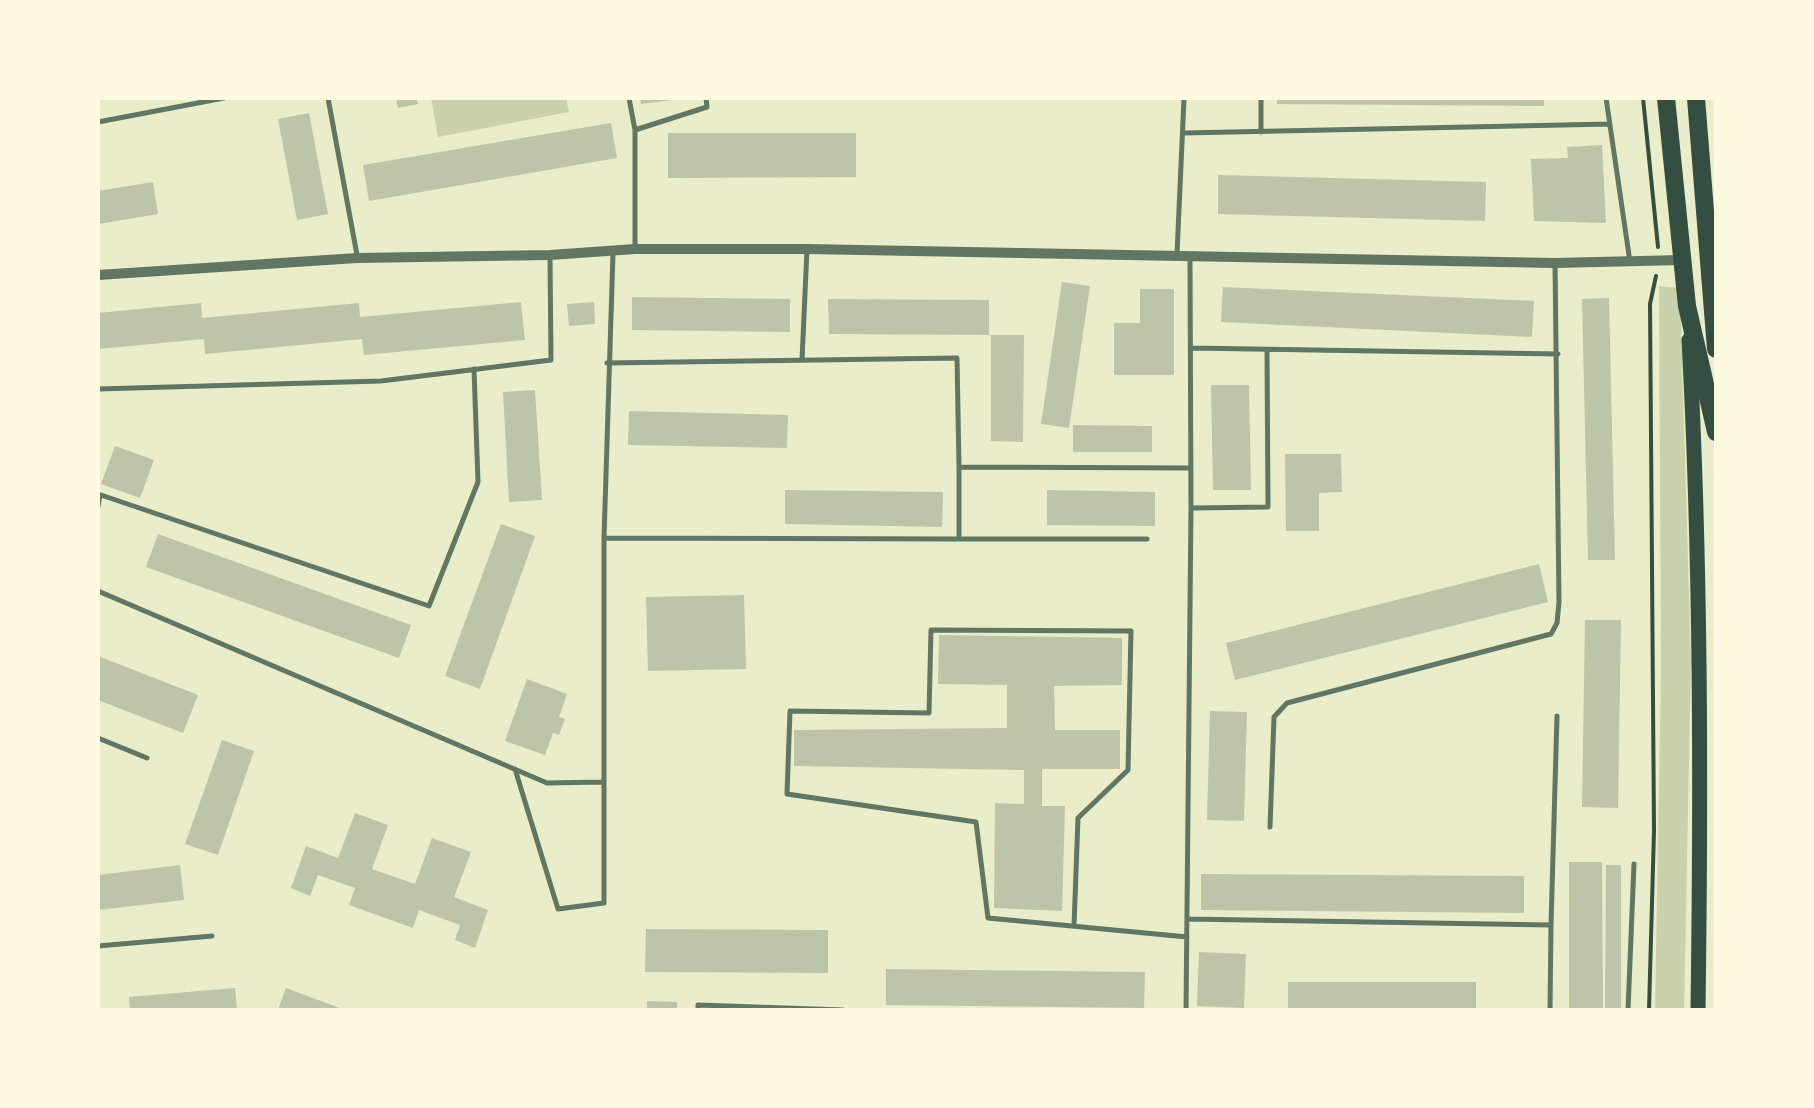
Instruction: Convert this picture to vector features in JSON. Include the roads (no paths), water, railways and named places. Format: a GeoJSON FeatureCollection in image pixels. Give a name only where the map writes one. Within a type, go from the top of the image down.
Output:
{"type":"FeatureCollection","features":[{"type":"Feature","properties":{"kind":"main road"},"geometry":{"type":"LineString","coordinates":[[1666,98],[1687,306],[1696,483],[1702,732],[1698,1010]]}},
{"type":"Feature","properties":{"kind":"main road"},"geometry":{"type":"LineString","coordinates":[[1696,98],[1716,349]]}},
{"type":"Feature","properties":{"kind":"main road"},"geometry":{"type":"LineString","coordinates":[[1687,306],[1716,432]]}},
{"type":"Feature","properties":{"kind":"street"},"geometry":{"type":"LineString","coordinates":[[98,275],[357,258],[550,255],[635,249],[807,248],[1556,263],[1682,260]]}},
{"type":"Feature","properties":{"kind":"lane"},"geometry":{"type":"LineString","coordinates":[[98,122],[224,98]]}},
{"type":"Feature","properties":{"kind":"lane"},"geometry":{"type":"LineString","coordinates":[[328,98],[357,258]]}},
{"type":"Feature","properties":{"kind":"lane"},"geometry":{"type":"LineString","coordinates":[[629,98],[635,130],[635,249]]}},
{"type":"Feature","properties":{"kind":"lane"},"geometry":{"type":"LineString","coordinates":[[635,130],[707,107],[706,98]]}},
{"type":"Feature","properties":{"kind":"lane"},"geometry":{"type":"LineString","coordinates":[[1176,258],[1184,98]]}},
{"type":"Feature","properties":{"kind":"lane"},"geometry":{"type":"LineString","coordinates":[[1260,132],[1261,98]]}},
{"type":"Feature","properties":{"kind":"lane"},"geometry":{"type":"LineString","coordinates":[[1606,98],[1630,262]]}},
{"type":"Feature","properties":{"kind":"lane"},"geometry":{"type":"LineString","coordinates":[[1184,133],[1610,124]]}},
{"type":"Feature","properties":{"kind":"lane"},"geometry":{"type":"LineString","coordinates":[[802,360],[807,248]]}},
{"type":"Feature","properties":{"kind":"lane"},"geometry":{"type":"LineString","coordinates":[[515,769],[558,909],[604,904],[604,538],[613,250]]}},
{"type":"Feature","properties":{"kind":"lane"},"geometry":{"type":"LineString","coordinates":[[98,389],[380,381],[551,360],[550,255]]}},
{"type":"Feature","properties":{"kind":"lane"},"geometry":{"type":"LineString","coordinates":[[1186,1010],[1190,258]]}},
{"type":"Feature","properties":{"kind":"lane"},"geometry":{"type":"LineString","coordinates":[[1270,827],[1274,717],[1287,703],[1551,634],[1559,602],[1556,263]]}},
{"type":"Feature","properties":{"kind":"lane"},"geometry":{"type":"LineString","coordinates":[[1191,348],[1558,354]]}},
{"type":"Feature","properties":{"kind":"lane"},"geometry":{"type":"LineString","coordinates":[[1191,508],[1268,507],[1267,350]]}},
{"type":"Feature","properties":{"kind":"lane"},"geometry":{"type":"LineString","coordinates":[[607,363],[957,358],[959,540]]}},
{"type":"Feature","properties":{"kind":"lane"},"geometry":{"type":"LineString","coordinates":[[98,506],[99,494],[429,606],[478,482],[474,369]]}},
{"type":"Feature","properties":{"kind":"lane"},"geometry":{"type":"LineString","coordinates":[[959,467],[1191,468]]}},
{"type":"Feature","properties":{"kind":"lane"},"geometry":{"type":"LineString","coordinates":[[604,538],[1148,539]]}},
{"type":"Feature","properties":{"kind":"lane"},"geometry":{"type":"LineString","coordinates":[[98,591],[548,783],[603,782]]}},
{"type":"Feature","properties":{"kind":"lane"},"geometry":{"type":"LineString","coordinates":[[1074,926],[1078,818],[1128,770],[1131,631],[932,630],[930,713],[790,711],[787,794],[976,822],[988,918],[1187,937]]}},
{"type":"Feature","properties":{"kind":"lane"},"geometry":{"type":"LineString","coordinates":[[1550,1010],[1558,716]]}},
{"type":"Feature","properties":{"kind":"lane"},"geometry":{"type":"LineString","coordinates":[[98,738],[147,758]]}},
{"type":"Feature","properties":{"kind":"lane"},"geometry":{"type":"LineString","coordinates":[[1628,1010],[1634,864]]}},
{"type":"Feature","properties":{"kind":"lane"},"geometry":{"type":"LineString","coordinates":[[1187,919],[1551,926]]}},
{"type":"Feature","properties":{"kind":"lane"},"geometry":{"type":"LineString","coordinates":[[98,946],[212,936]]}},
{"type":"Feature","properties":{"kind":"lane"},"geometry":{"type":"LineString","coordinates":[[698,1010],[698,1005],[843,1010]]}}]}
